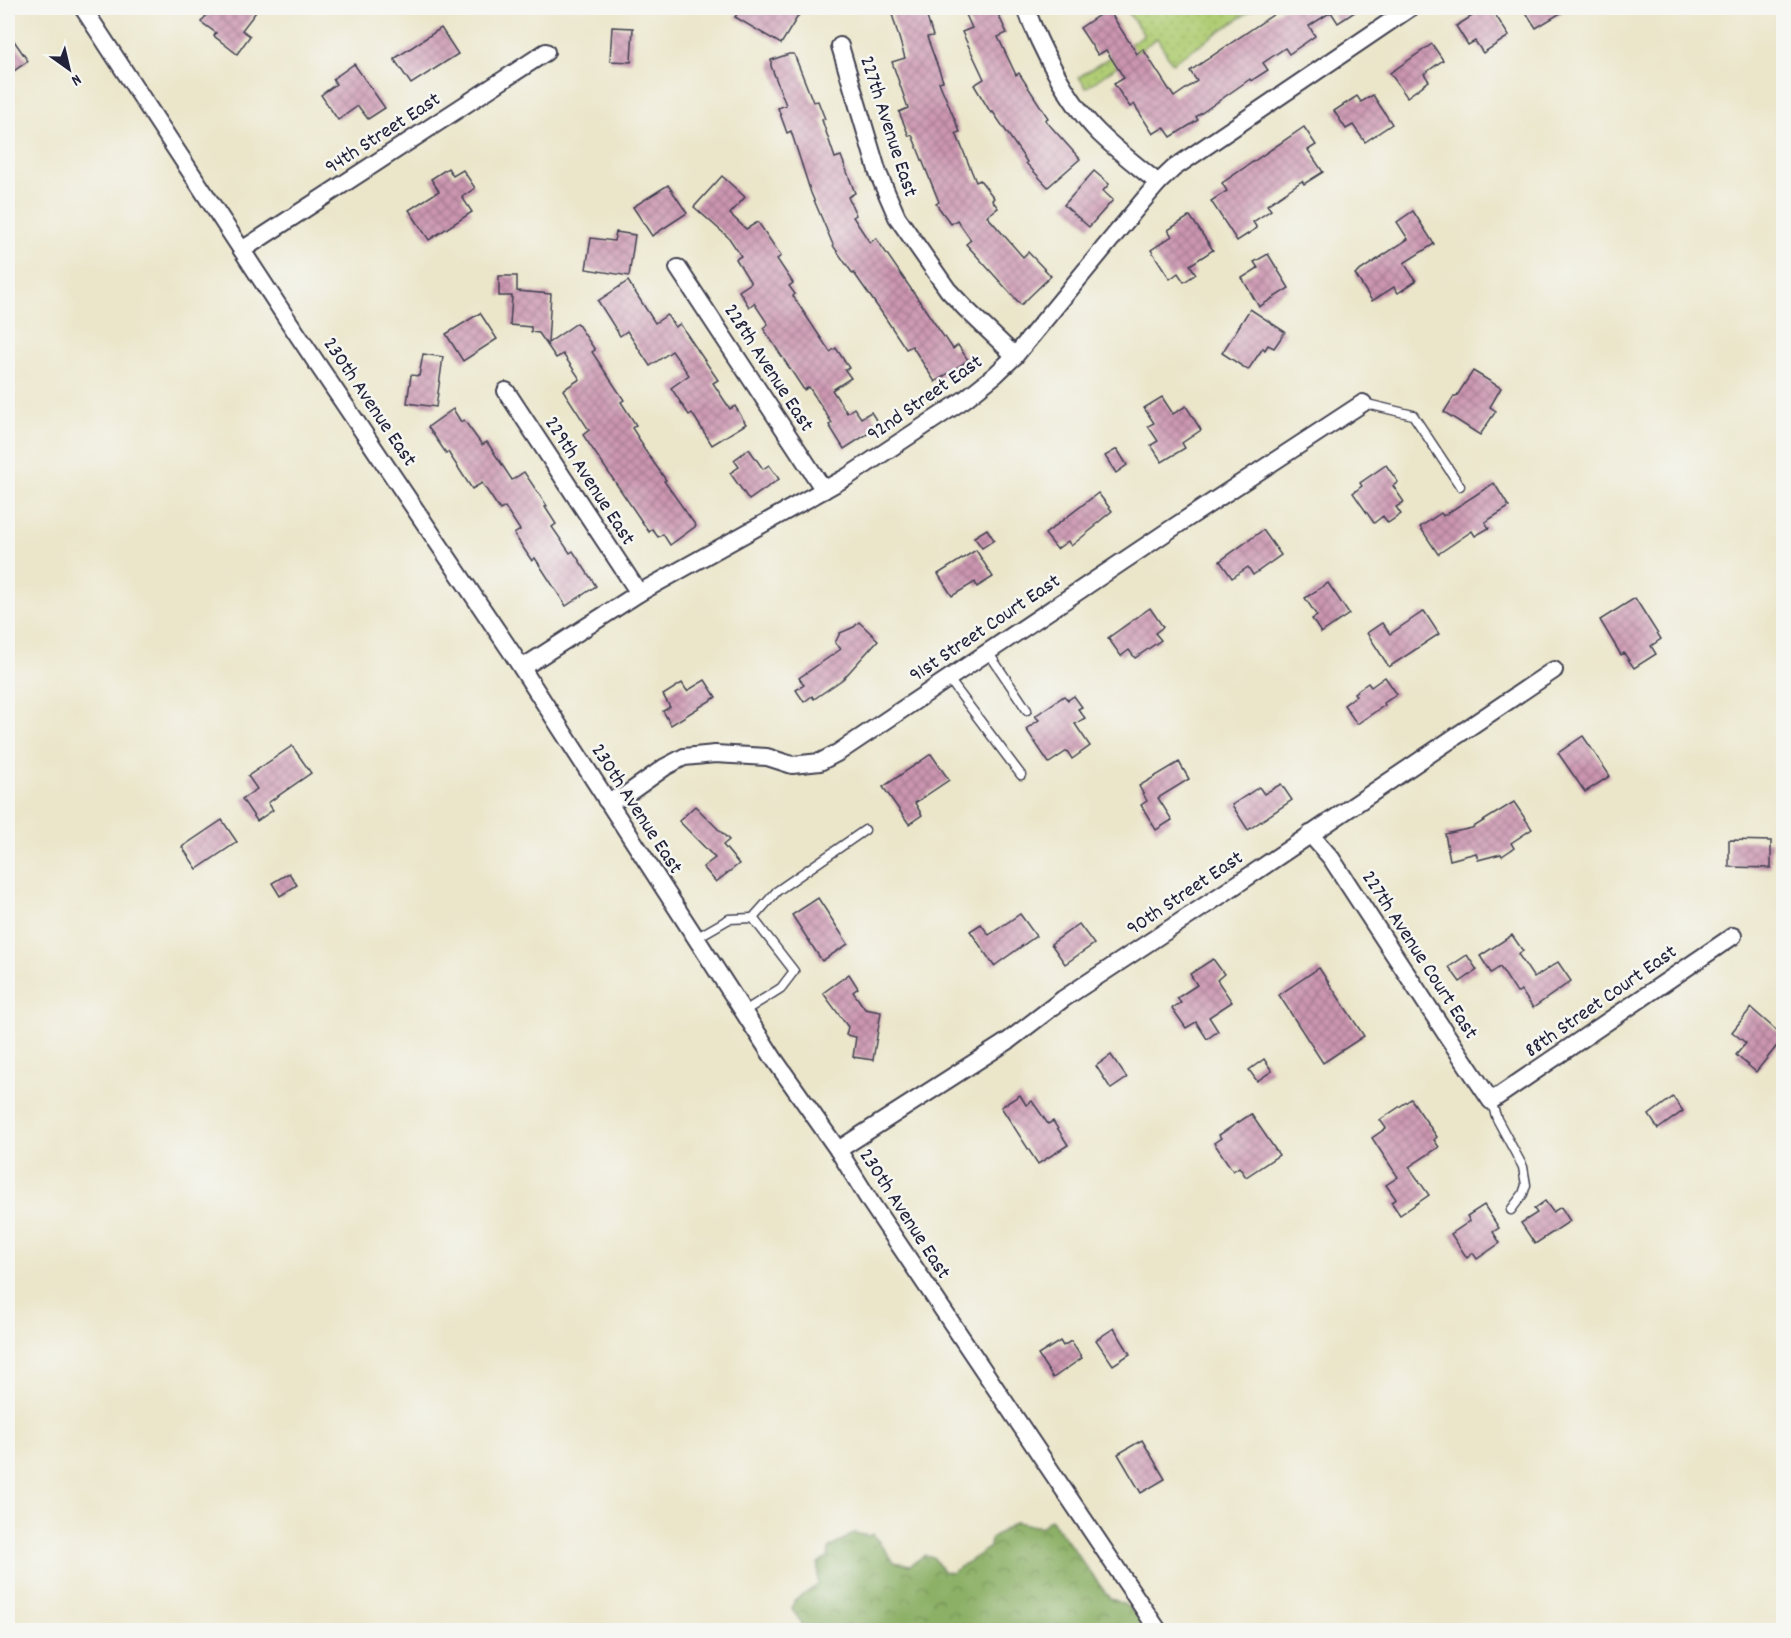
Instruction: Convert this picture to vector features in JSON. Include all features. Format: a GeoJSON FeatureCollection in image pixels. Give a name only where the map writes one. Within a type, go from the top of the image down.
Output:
{"type":"FeatureCollection","features":[{"type":"Feature","properties":{"kind":"street","name":"230th Avenue East"},"geometry":{"type":"LineString","coordinates":[[83,8],[522,668],[774,1059],[838,1150],[871,1203],[1158,1630]]}},
{"type":"Feature","properties":{"kind":"street"},"geometry":{"type":"LineString","coordinates":[[1026,8],[1050,60],[1078,107],[1097,131],[1158,183]]}},
{"type":"Feature","properties":{"kind":"street","name":"92nd Street East"},"geometry":{"type":"LineString","coordinates":[[522,668],[639,594],[847,477],[965,399],[1015,356],[1158,183],[1174,168],[1410,8]]}},
{"type":"Feature","properties":{"kind":"street","name":"227th Avenue East"},"geometry":{"type":"LineString","coordinates":[[840,46],[878,173],[897,217],[948,290],[1015,356]]}},
{"type":"Feature","properties":{"kind":"street","name":"94th Street East"},"geometry":{"type":"LineString","coordinates":[[242,250],[546,52]]}},
{"type":"Feature","properties":{"kind":"street","name":"228th Avenue East"},"geometry":{"type":"LineString","coordinates":[[678,268],[824,490]]}},
{"type":"Feature","properties":{"kind":"street","name":"229th Avenue East"},"geometry":{"type":"LineString","coordinates":[[506,391],[639,594]]}},
{"type":"Feature","properties":{"kind":"street","name":"91st Street Court East"},"geometry":{"type":"LineString","coordinates":[[606,800],[623,797],[665,767],[684,757],[715,754],[767,757],[792,765],[820,762],[839,752],[1363,403]]}},
{"type":"Feature","properties":{"kind":"street","name":"90th Street East"},"geometry":{"type":"LineString","coordinates":[[838,1150],[1008,1041],[1063,999],[1554,670]]}},
{"type":"Feature","properties":{"kind":"street","name":"227th Avenue Court East"},"geometry":{"type":"LineString","coordinates":[[1310,834],[1331,858],[1491,1101]]}},
{"type":"Feature","properties":{"kind":"street","name":"88th Street Court East"},"geometry":{"type":"LineString","coordinates":[[1491,1101],[1733,936]]}},
{"type":"Feature","properties":{"kind":"lane"},"geometry":{"type":"LineString","coordinates":[[1363,403],[1413,415],[1460,486]]}},
{"type":"Feature","properties":{"kind":"lane"},"geometry":{"type":"LineString","coordinates":[[988,652],[1027,710]]}},
{"type":"Feature","properties":{"kind":"lane"},"geometry":{"type":"LineString","coordinates":[[948,678],[1021,775]]}},
{"type":"Feature","properties":{"kind":"lane"},"geometry":{"type":"LineString","coordinates":[[696,938],[729,919],[753,918],[777,891],[865,830]]}},
{"type":"Feature","properties":{"kind":"lane"},"geometry":{"type":"LineString","coordinates":[[743,1012],[781,988],[795,971],[753,918]]}},
{"type":"Feature","properties":{"kind":"lane"},"geometry":{"type":"LineString","coordinates":[[1491,1101],[1497,1119],[1522,1167],[1526,1185],[1523,1194],[1511,1210]]}},
{"type":"Feature","properties":{"kind":"green space"},"geometry":{"type":"Polygon","coordinates":[[[1125,8],[1255,8],[1172,63],[1157,38],[1086,88],[1079,77],[1144,35],[1125,8]]]}},
{"type":"Feature","properties":{"kind":"green space"},"geometry":{"type":"Polygon","coordinates":[[[1051,1519],[1110,1599],[1123,1603],[1133,1612],[1141,1614],[1152,1630],[805,1630],[792,1609],[794,1601],[818,1585],[818,1564],[828,1557],[829,1549],[854,1533],[870,1536],[873,1534],[894,1562],[910,1565],[925,1555],[933,1557],[943,1571],[951,1573],[990,1547],[991,1538],[1016,1522],[1040,1527],[1051,1519]]]}},
{"type":"Feature","properties":{"kind":"building"},"geometry":{"type":"Polygon","coordinates":[[[212,8],[259,8],[242,30],[250,36],[237,54],[214,36],[216,33],[201,22],[212,8]]]}},
{"type":"Feature","properties":{"kind":"building"},"geometry":{"type":"Polygon","coordinates":[[[741,8],[803,8],[781,44],[735,17],[741,8]]]}},
{"type":"Feature","properties":{"kind":"building"},"geometry":{"type":"Polygon","coordinates":[[[914,8],[924,8],[933,36],[927,37],[943,81],[939,82],[960,132],[956,133],[976,182],[980,180],[994,198],[992,200],[998,208],[987,216],[1023,257],[1028,252],[1051,276],[1021,305],[966,244],[971,240],[957,220],[951,224],[936,204],[939,202],[912,135],[909,136],[899,112],[908,108],[892,62],[905,58],[892,14],[914,8]]]}},
{"type":"Feature","properties":{"kind":"building"},"geometry":{"type":"Polygon","coordinates":[[[963,8],[995,8],[1007,33],[998,37],[1016,75],[1019,73],[1048,118],[1045,120],[1080,159],[1048,187],[1026,163],[974,85],[984,79],[962,32],[972,28],[963,8]]]}},
{"type":"Feature","properties":{"kind":"building"},"geometry":{"type":"Polygon","coordinates":[[[1283,8],[1361,8],[1338,23],[1331,12],[1309,26],[1315,36],[1289,54],[1285,48],[1263,63],[1268,70],[1251,81],[1250,79],[1196,117],[1198,120],[1171,137],[1164,127],[1153,134],[1134,104],[1130,107],[1114,84],[1124,78],[1106,50],[1098,55],[1080,28],[1108,9],[1137,54],[1143,49],[1174,97],[1197,81],[1190,71],[1283,8]]]}},
{"type":"Feature","properties":{"kind":"building"},"geometry":{"type":"Polygon","coordinates":[[[1485,8],[1491,8],[1509,36],[1483,53],[1475,41],[1468,45],[1456,26],[1485,8]]]}},
{"type":"Feature","properties":{"kind":"building"},"geometry":{"type":"Polygon","coordinates":[[[1523,8],[1569,8],[1536,28],[1523,8]]]}},
{"type":"Feature","properties":{"kind":"building"},"geometry":{"type":"Polygon","coordinates":[[[612,27],[633,28],[631,62],[610,61],[612,27]]]}},
{"type":"Feature","properties":{"kind":"building"},"geometry":{"type":"Polygon","coordinates":[[[441,28],[458,54],[411,84],[394,59],[441,28]]]}},
{"type":"Feature","properties":{"kind":"building"},"geometry":{"type":"Polygon","coordinates":[[[8,32],[28,61],[8,75],[8,32]]]}},
{"type":"Feature","properties":{"kind":"building"},"geometry":{"type":"Polygon","coordinates":[[[1432,44],[1443,60],[1424,74],[1429,81],[1407,97],[1390,73],[1432,44]]]}},
{"type":"Feature","properties":{"kind":"building"},"geometry":{"type":"Polygon","coordinates":[[[794,54],[813,102],[818,101],[835,158],[841,156],[855,193],[848,197],[856,215],[853,217],[870,243],[876,238],[953,349],[958,345],[968,360],[935,382],[912,346],[906,349],[834,247],[811,193],[791,131],[787,133],[778,108],[786,105],[771,66],[771,60],[794,54]]]}},
{"type":"Feature","properties":{"kind":"building"},"geometry":{"type":"Polygon","coordinates":[[[354,64],[385,108],[368,119],[358,106],[338,120],[321,95],[336,84],[333,79],[354,64]]]}},
{"type":"Feature","properties":{"kind":"building"},"geometry":{"type":"Polygon","coordinates":[[[1373,95],[1392,124],[1365,142],[1353,125],[1346,129],[1334,111],[1357,96],[1361,102],[1373,95]]]}},
{"type":"Feature","properties":{"kind":"building"},"geometry":{"type":"Polygon","coordinates":[[[1304,127],[1316,145],[1308,150],[1323,172],[1304,184],[1302,181],[1267,205],[1271,210],[1253,222],[1257,228],[1237,241],[1211,201],[1227,191],[1222,183],[1304,127]]]}},
{"type":"Feature","properties":{"kind":"building"},"geometry":{"type":"Polygon","coordinates":[[[448,168],[453,176],[463,170],[475,188],[462,197],[472,212],[429,240],[409,210],[439,191],[431,179],[448,168]]]}},
{"type":"Feature","properties":{"kind":"building"},"geometry":{"type":"Polygon","coordinates":[[[1094,171],[1109,184],[1103,191],[1113,200],[1089,227],[1064,205],[1094,171]]]}},
{"type":"Feature","properties":{"kind":"building"},"geometry":{"type":"Polygon","coordinates":[[[722,176],[745,197],[730,214],[746,229],[758,222],[781,256],[777,259],[793,283],[789,286],[795,294],[793,296],[830,352],[836,348],[849,368],[845,370],[851,378],[832,390],[847,413],[854,408],[861,418],[871,412],[880,426],[844,449],[829,425],[832,423],[809,387],[804,390],[763,328],[768,324],[754,303],[749,307],[739,291],[751,283],[736,259],[741,256],[729,238],[694,207],[722,176]]]}},
{"type":"Feature","properties":{"kind":"building"},"geometry":{"type":"Polygon","coordinates":[[[668,185],[687,213],[652,236],[633,207],[668,185]]]}},
{"type":"Feature","properties":{"kind":"building"},"geometry":{"type":"Polygon","coordinates":[[[1413,211],[1434,244],[1404,263],[1416,281],[1398,293],[1394,287],[1372,301],[1355,274],[1408,239],[1397,222],[1413,211]]]}},
{"type":"Feature","properties":{"kind":"building"},"geometry":{"type":"Polygon","coordinates":[[[1190,216],[1213,250],[1190,265],[1196,274],[1184,282],[1178,273],[1170,279],[1151,250],[1172,236],[1168,230],[1190,216]]]}},
{"type":"Feature","properties":{"kind":"building"},"geometry":{"type":"Polygon","coordinates":[[[616,232],[635,235],[629,276],[586,269],[591,238],[614,241],[616,232]]]}},
{"type":"Feature","properties":{"kind":"building"},"geometry":{"type":"Polygon","coordinates":[[[1268,254],[1289,288],[1259,307],[1242,278],[1258,268],[1254,262],[1268,254]]]}},
{"type":"Feature","properties":{"kind":"building"},"geometry":{"type":"Polygon","coordinates":[[[499,276],[517,276],[517,291],[551,294],[548,343],[577,323],[595,350],[592,352],[624,400],[621,402],[636,425],[632,428],[642,446],[696,526],[670,545],[663,534],[658,537],[652,529],[649,532],[583,435],[589,430],[563,390],[580,379],[563,354],[556,358],[539,333],[531,332],[531,327],[510,325],[512,296],[499,296],[499,276]]]}},
{"type":"Feature","properties":{"kind":"building"},"geometry":{"type":"Polygon","coordinates":[[[628,281],[655,323],[667,315],[675,327],[680,324],[718,380],[713,383],[730,409],[735,406],[746,424],[712,445],[692,413],[689,415],[671,388],[689,375],[672,351],[650,366],[627,331],[620,336],[598,301],[628,281]]]}},
{"type":"Feature","properties":{"kind":"building"},"geometry":{"type":"Polygon","coordinates":[[[1250,309],[1285,332],[1274,348],[1268,345],[1265,350],[1263,348],[1248,370],[1222,353],[1250,309]]]}},
{"type":"Feature","properties":{"kind":"building"},"geometry":{"type":"Polygon","coordinates":[[[480,313],[497,339],[463,361],[446,334],[480,313]]]}},
{"type":"Feature","properties":{"kind":"building"},"geometry":{"type":"Polygon","coordinates":[[[423,354],[443,357],[436,407],[407,403],[411,375],[419,376],[423,354]]]}},
{"type":"Feature","properties":{"kind":"building"},"geometry":{"type":"Polygon","coordinates":[[[1473,371],[1501,388],[1490,407],[1496,411],[1480,435],[1444,412],[1473,371]]]}},
{"type":"Feature","properties":{"kind":"building"},"geometry":{"type":"Polygon","coordinates":[[[1162,397],[1173,414],[1186,406],[1201,430],[1182,443],[1185,448],[1162,462],[1151,445],[1158,441],[1148,426],[1154,423],[1144,408],[1162,397]]]}},
{"type":"Feature","properties":{"kind":"building"},"geometry":{"type":"Polygon","coordinates":[[[453,409],[461,422],[464,420],[482,445],[487,442],[512,480],[524,472],[547,506],[545,507],[556,524],[552,527],[570,553],[573,551],[596,586],[566,606],[535,558],[532,561],[514,534],[520,530],[505,507],[500,510],[482,483],[472,489],[448,452],[446,453],[428,427],[453,409]]]}},
{"type":"Feature","properties":{"kind":"building"},"geometry":{"type":"Polygon","coordinates":[[[749,449],[763,469],[769,465],[779,479],[749,500],[730,473],[739,467],[734,460],[749,449]]]}},
{"type":"Feature","properties":{"kind":"building"},"geometry":{"type":"Polygon","coordinates":[[[1117,449],[1127,465],[1116,473],[1105,456],[1117,449]]]}},
{"type":"Feature","properties":{"kind":"building"},"geometry":{"type":"Polygon","coordinates":[[[1386,465],[1398,482],[1393,486],[1404,502],[1396,507],[1401,514],[1388,523],[1383,516],[1374,523],[1353,493],[1362,486],[1360,483],[1386,465]]]}},
{"type":"Feature","properties":{"kind":"building"},"geometry":{"type":"Polygon","coordinates":[[[1494,483],[1509,507],[1485,522],[1489,528],[1475,536],[1472,531],[1438,554],[1420,527],[1441,513],[1443,516],[1494,483]]]}},
{"type":"Feature","properties":{"kind":"building"},"geometry":{"type":"Polygon","coordinates":[[[1098,493],[1112,511],[1071,546],[1068,541],[1057,549],[1045,534],[1098,493]]]}},
{"type":"Feature","properties":{"kind":"building"},"geometry":{"type":"Polygon","coordinates":[[[987,529],[994,540],[982,548],[974,537],[987,529]]]}},
{"type":"Feature","properties":{"kind":"building"},"geometry":{"type":"Polygon","coordinates":[[[1263,530],[1281,555],[1253,575],[1248,567],[1232,578],[1220,561],[1263,530]]]}},
{"type":"Feature","properties":{"kind":"building"},"geometry":{"type":"Polygon","coordinates":[[[976,550],[993,577],[977,587],[975,582],[952,596],[938,574],[976,550]]]}},
{"type":"Feature","properties":{"kind":"building"},"geometry":{"type":"Polygon","coordinates":[[[1328,583],[1349,614],[1321,633],[1312,619],[1317,616],[1305,598],[1328,583]]]}},
{"type":"Feature","properties":{"kind":"building"},"geometry":{"type":"Polygon","coordinates":[[[1635,598],[1661,639],[1651,646],[1656,654],[1634,668],[1624,653],[1621,655],[1600,620],[1635,598]]]}},
{"type":"Feature","properties":{"kind":"building"},"geometry":{"type":"Polygon","coordinates":[[[1150,608],[1163,627],[1155,633],[1161,640],[1135,658],[1129,650],[1121,656],[1108,638],[1150,608]]]}},
{"type":"Feature","properties":{"kind":"building"},"geometry":{"type":"Polygon","coordinates":[[[1424,611],[1439,634],[1389,667],[1367,633],[1382,623],[1390,634],[1424,611]]]}},
{"type":"Feature","properties":{"kind":"building"},"geometry":{"type":"Polygon","coordinates":[[[859,622],[878,640],[843,679],[814,699],[812,696],[804,702],[796,690],[804,685],[799,678],[841,649],[835,643],[840,633],[854,627],[859,622]]]}},
{"type":"Feature","properties":{"kind":"building"},"geometry":{"type":"Polygon","coordinates":[[[1385,677],[1397,694],[1357,724],[1344,705],[1356,696],[1354,693],[1368,683],[1371,687],[1385,677]]]}},
{"type":"Feature","properties":{"kind":"building"},"geometry":{"type":"Polygon","coordinates":[[[705,680],[716,697],[671,725],[663,711],[670,707],[663,695],[682,683],[687,691],[705,680]]]}},
{"type":"Feature","properties":{"kind":"building"},"geometry":{"type":"Polygon","coordinates":[[[1064,696],[1068,700],[1074,696],[1082,707],[1078,709],[1085,718],[1075,724],[1090,746],[1072,759],[1067,751],[1049,763],[1026,729],[1039,720],[1035,716],[1064,696]]]}},
{"type":"Feature","properties":{"kind":"building"},"geometry":{"type":"Polygon","coordinates":[[[1583,736],[1610,776],[1585,792],[1558,753],[1583,736]]]}},
{"type":"Feature","properties":{"kind":"building"},"geometry":{"type":"Polygon","coordinates":[[[292,746],[311,773],[268,803],[273,810],[257,821],[242,799],[257,789],[248,776],[292,746]]]}},
{"type":"Feature","properties":{"kind":"building"},"geometry":{"type":"Polygon","coordinates":[[[931,754],[949,780],[915,803],[922,815],[909,824],[883,787],[931,754]]]}},
{"type":"Feature","properties":{"kind":"building"},"geometry":{"type":"Polygon","coordinates":[[[1179,762],[1189,779],[1158,798],[1172,820],[1156,830],[1141,805],[1147,801],[1139,786],[1179,762]]]}},
{"type":"Feature","properties":{"kind":"building"},"geometry":{"type":"Polygon","coordinates":[[[1281,784],[1292,800],[1248,830],[1232,805],[1259,787],[1264,794],[1281,784]]]}},
{"type":"Feature","properties":{"kind":"building"},"geometry":{"type":"Polygon","coordinates":[[[1514,802],[1532,829],[1511,843],[1514,848],[1502,856],[1501,854],[1478,860],[1476,853],[1450,860],[1445,834],[1472,828],[1514,802]]]}},
{"type":"Feature","properties":{"kind":"building"},"geometry":{"type":"Polygon","coordinates":[[[695,806],[729,840],[723,845],[739,864],[716,882],[703,867],[715,858],[679,821],[695,806]]]}},
{"type":"Feature","properties":{"kind":"building"},"geometry":{"type":"Polygon","coordinates":[[[222,820],[237,842],[197,869],[182,847],[222,820]]]}},
{"type":"Feature","properties":{"kind":"building"},"geometry":{"type":"Polygon","coordinates":[[[1729,840],[1771,841],[1771,868],[1729,867],[1729,840]]]}},
{"type":"Feature","properties":{"kind":"building"},"geometry":{"type":"Polygon","coordinates":[[[289,873],[297,885],[280,896],[272,883],[289,873]]]}},
{"type":"Feature","properties":{"kind":"building"},"geometry":{"type":"Polygon","coordinates":[[[818,898],[848,944],[822,961],[792,915],[818,898]]]}},
{"type":"Feature","properties":{"kind":"building"},"geometry":{"type":"Polygon","coordinates":[[[1020,914],[1036,936],[994,966],[970,931],[981,924],[989,935],[1020,914]]]}},
{"type":"Feature","properties":{"kind":"building"},"geometry":{"type":"Polygon","coordinates":[[[1079,924],[1094,944],[1065,964],[1051,944],[1079,924]]]}},
{"type":"Feature","properties":{"kind":"building"},"geometry":{"type":"Polygon","coordinates":[[[1512,935],[1523,951],[1518,954],[1534,978],[1558,962],[1571,981],[1533,1008],[1521,990],[1517,993],[1500,967],[1491,973],[1480,956],[1512,935]]]}},
{"type":"Feature","properties":{"kind":"building"},"geometry":{"type":"Polygon","coordinates":[[[1467,955],[1477,970],[1460,982],[1449,967],[1467,955]]]}},
{"type":"Feature","properties":{"kind":"building"},"geometry":{"type":"Polygon","coordinates":[[[1213,959],[1224,974],[1217,980],[1232,1002],[1209,1017],[1218,1031],[1207,1039],[1196,1022],[1186,1028],[1172,1008],[1181,1003],[1177,998],[1197,985],[1190,974],[1213,959]]]}},
{"type":"Feature","properties":{"kind":"building"},"geometry":{"type":"Polygon","coordinates":[[[1319,968],[1364,1036],[1323,1063],[1279,995],[1319,968]]]}},
{"type":"Feature","properties":{"kind":"building"},"geometry":{"type":"Polygon","coordinates":[[[849,974],[858,988],[853,992],[865,1009],[881,1012],[873,1060],[853,1057],[856,1037],[846,1035],[848,1027],[823,993],[849,974]]]}},
{"type":"Feature","properties":{"kind":"building"},"geometry":{"type":"Polygon","coordinates":[[[1751,1008],[1784,1037],[1756,1072],[1736,1055],[1746,1043],[1732,1032],[1751,1008]]]}},
{"type":"Feature","properties":{"kind":"building"},"geometry":{"type":"Polygon","coordinates":[[[1111,1055],[1127,1078],[1111,1089],[1096,1066],[1111,1055]]]}},
{"type":"Feature","properties":{"kind":"building"},"geometry":{"type":"Polygon","coordinates":[[[1264,1059],[1272,1071],[1257,1081],[1249,1070],[1264,1059]]]}},
{"type":"Feature","properties":{"kind":"building"},"geometry":{"type":"Polygon","coordinates":[[[1020,1095],[1026,1105],[1032,1101],[1048,1124],[1053,1121],[1068,1145],[1038,1164],[1001,1107],[1020,1095]]]}},
{"type":"Feature","properties":{"kind":"building"},"geometry":{"type":"Polygon","coordinates":[[[1673,1097],[1683,1111],[1658,1129],[1649,1115],[1673,1097]]]}},
{"type":"Feature","properties":{"kind":"building"},"geometry":{"type":"Polygon","coordinates":[[[1411,1099],[1437,1137],[1434,1140],[1439,1147],[1409,1167],[1429,1195],[1400,1215],[1391,1202],[1396,1199],[1386,1185],[1398,1177],[1372,1138],[1386,1128],[1380,1120],[1411,1099]]]}},
{"type":"Feature","properties":{"kind":"building"},"geometry":{"type":"Polygon","coordinates":[[[1251,1114],[1279,1155],[1246,1177],[1239,1167],[1233,1171],[1214,1143],[1221,1138],[1219,1135],[1251,1114]]]}},
{"type":"Feature","properties":{"kind":"building"},"geometry":{"type":"Polygon","coordinates":[[[1545,1201],[1553,1212],[1561,1207],[1570,1221],[1535,1244],[1521,1223],[1537,1213],[1534,1209],[1545,1201]]]}},
{"type":"Feature","properties":{"kind":"building"},"geometry":{"type":"Polygon","coordinates":[[[1484,1205],[1499,1228],[1493,1232],[1500,1243],[1477,1259],[1473,1253],[1467,1258],[1451,1234],[1470,1221],[1467,1216],[1484,1205]]]}},
{"type":"Feature","properties":{"kind":"building"},"geometry":{"type":"Polygon","coordinates":[[[1114,1328],[1130,1354],[1113,1365],[1096,1340],[1114,1328]]]}},
{"type":"Feature","properties":{"kind":"building"},"geometry":{"type":"Polygon","coordinates":[[[1060,1341],[1063,1346],[1071,1341],[1082,1358],[1053,1378],[1038,1355],[1060,1341]]]}},
{"type":"Feature","properties":{"kind":"building"},"geometry":{"type":"Polygon","coordinates":[[[1142,1440],[1165,1479],[1141,1493],[1118,1454],[1142,1440]]]}}]}
